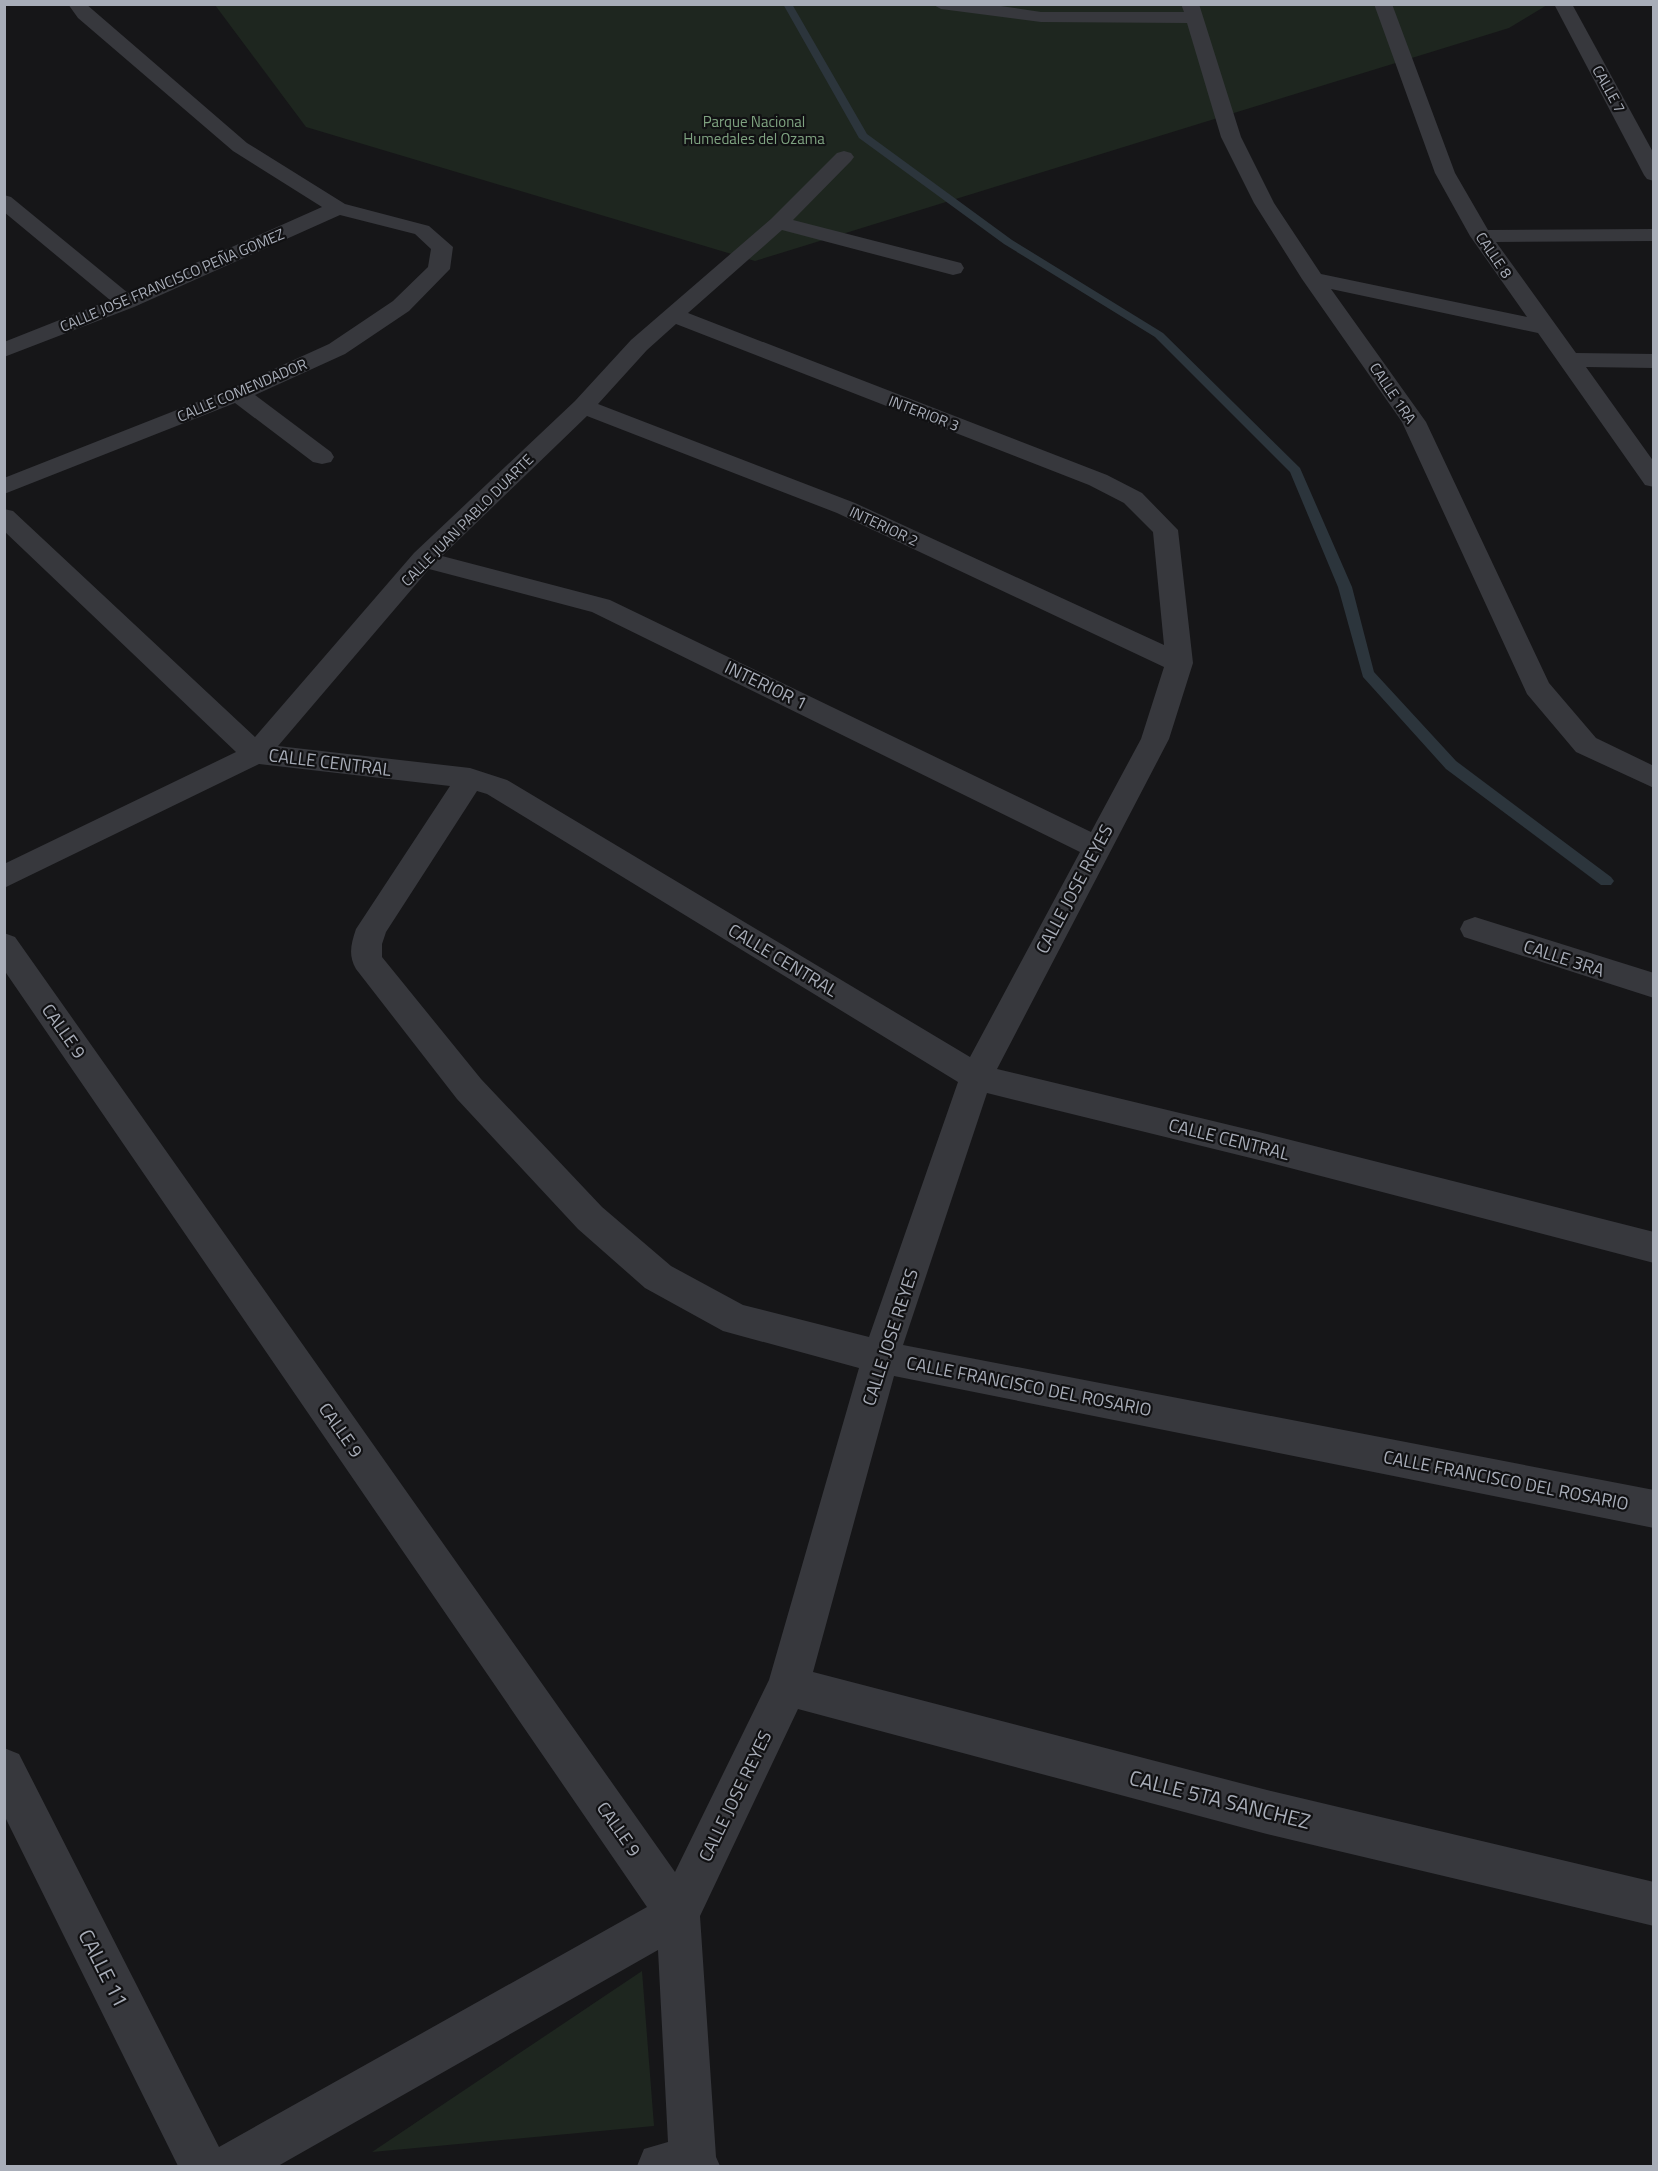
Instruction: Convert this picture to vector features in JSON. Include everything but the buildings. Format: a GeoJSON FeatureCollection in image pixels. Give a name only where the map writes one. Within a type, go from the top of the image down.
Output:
{"type":"FeatureCollection","features":[{"type":"Feature","properties":{"kind":"street"},"geometry":{"type":"LineString","coordinates":[[77,4],[84,14],[240,147],[338,208]]}},
{"type":"Feature","properties":{"kind":"street"},"geometry":{"type":"LineString","coordinates":[[940,4],[1041,17],[1192,11]]}},
{"type":"Feature","properties":{"kind":"street","name":"CALLE 8"},"geometry":{"type":"LineString","coordinates":[[1383,4],[1445,173],[1481,236],[1653,480]]}},
{"type":"Feature","properties":{"kind":"street","name":"CALLE 7"},"geometry":{"type":"LineString","coordinates":[[1563,4],[1627,120],[1653,175]]}},
{"type":"Feature","properties":{"kind":"street","name":"CALLE 1RA"},"geometry":{"type":"LineString","coordinates":[[1192,11],[1231,137],[1264,203],[1313,279],[1414,422],[1537,687],[1586,745],[1653,778]]}},
{"type":"Feature","properties":{"kind":"street","name":"CALLE JUAN PABLO DUARTE"},"geometry":{"type":"LineString","coordinates":[[4,877],[256,754],[423,559],[583,406],[639,345],[778,223],[844,157]]}},
{"type":"Feature","properties":{"kind":"street"},"geometry":{"type":"LineString","coordinates":[[4,201],[126,302]]}},
{"type":"Feature","properties":{"kind":"street","name":"CALLE COMENDADOR"},"geometry":{"type":"LineString","coordinates":[[4,487],[238,394],[337,349],[401,306],[439,269],[442,247],[422,230],[338,208]]}},
{"type":"Feature","properties":{"kind":"street","name":"CALLE JOSE FRANCISCO PEÑA GOMEZ"},"geometry":{"type":"LineString","coordinates":[[4,350],[126,302],[338,208]]}},
{"type":"Feature","properties":{"kind":"street"},"geometry":{"type":"LineString","coordinates":[[778,223],[953,268]]}},
{"type":"Feature","properties":{"kind":"street"},"geometry":{"type":"LineString","coordinates":[[1481,236],[1653,235]]}},
{"type":"Feature","properties":{"kind":"street"},"geometry":{"type":"LineString","coordinates":[[1313,279],[1544,327]]}},
{"type":"Feature","properties":{"kind":"street","name":"INTERIOR 3"},"geometry":{"type":"LineString","coordinates":[[672,315],[1098,480],[1133,498],[1165,530]]}},
{"type":"Feature","properties":{"kind":"street"},"geometry":{"type":"LineString","coordinates":[[1569,360],[1653,361]]}},
{"type":"Feature","properties":{"kind":"street"},"geometry":{"type":"LineString","coordinates":[[238,394],[322,457]]}},
{"type":"Feature","properties":{"kind":"street","name":"INTERIOR 2"},"geometry":{"type":"LineString","coordinates":[[583,406],[846,508],[1179,663]]}},
{"type":"Feature","properties":{"kind":"street","name":"CALLE CENTRAL"},"geometry":{"type":"LineString","coordinates":[[4,517],[256,754],[470,778],[497,787],[976,1077],[1278,1151],[1653,1248]]}},
{"type":"Feature","properties":{"kind":"street","name":"CALLE JOSE REYES"},"geometry":{"type":"LineString","coordinates":[[683,2166],[678,1914],[788,1686],[881,1357],[976,1077],[1155,739],[1179,663],[1165,530]]}},
{"type":"Feature","properties":{"kind":"street","name":"INTERIOR 1"},"geometry":{"type":"LineString","coordinates":[[423,559],[601,606],[1096,847]]}},
{"type":"Feature","properties":{"kind":"street","name":"CALLE FRANCISCO DEL ROSARIO"},"geometry":{"type":"LineString","coordinates":[[470,778],[371,929],[366,944],[367,960],[469,1089],[590,1218],[658,1277],[736,1319],[881,1357],[1653,1509]]}},
{"type":"Feature","properties":{"kind":"street","name":"CALLE 3RA"},"geometry":{"type":"LineString","coordinates":[[1475,930],[1653,986]]}},
{"type":"Feature","properties":{"kind":"street","name":"CALLE 9"},"geometry":{"type":"LineString","coordinates":[[4,945],[678,1914]]}},
{"type":"Feature","properties":{"kind":"street","name":"CALLE 5TA SANCHEZ"},"geometry":{"type":"LineString","coordinates":[[788,1686],[1263,1811],[1653,1904]]}},
{"type":"Feature","properties":{"kind":"street","name":"CALLE 11"},"geometry":{"type":"LineString","coordinates":[[4,1769],[203,2166]]}},
{"type":"Feature","properties":{"kind":"street"},"geometry":{"type":"LineString","coordinates":[[232,2166],[678,1914]]}},
{"type":"Feature","properties":{"kind":"green space","name":"Parque Nacional Humedales del Ozama"},"geometry":{"type":"Polygon","coordinates":[[[215,5],[1547,5],[1509,28],[755,261],[306,127],[215,5]]]}},
{"type":"Feature","properties":{"kind":"green space"},"geometry":{"type":"Polygon","coordinates":[[[642,1971],[654,2126],[372,2152],[642,1971]]]}},
{"type":"Feature","properties":{"kind":"waterway"},"geometry":{"type":"LineString","coordinates":[[787,4],[863,136],[1008,242],[1159,335],[1296,471],[1345,587],[1368,674],[1451,765],[1606,881]]}}]}
